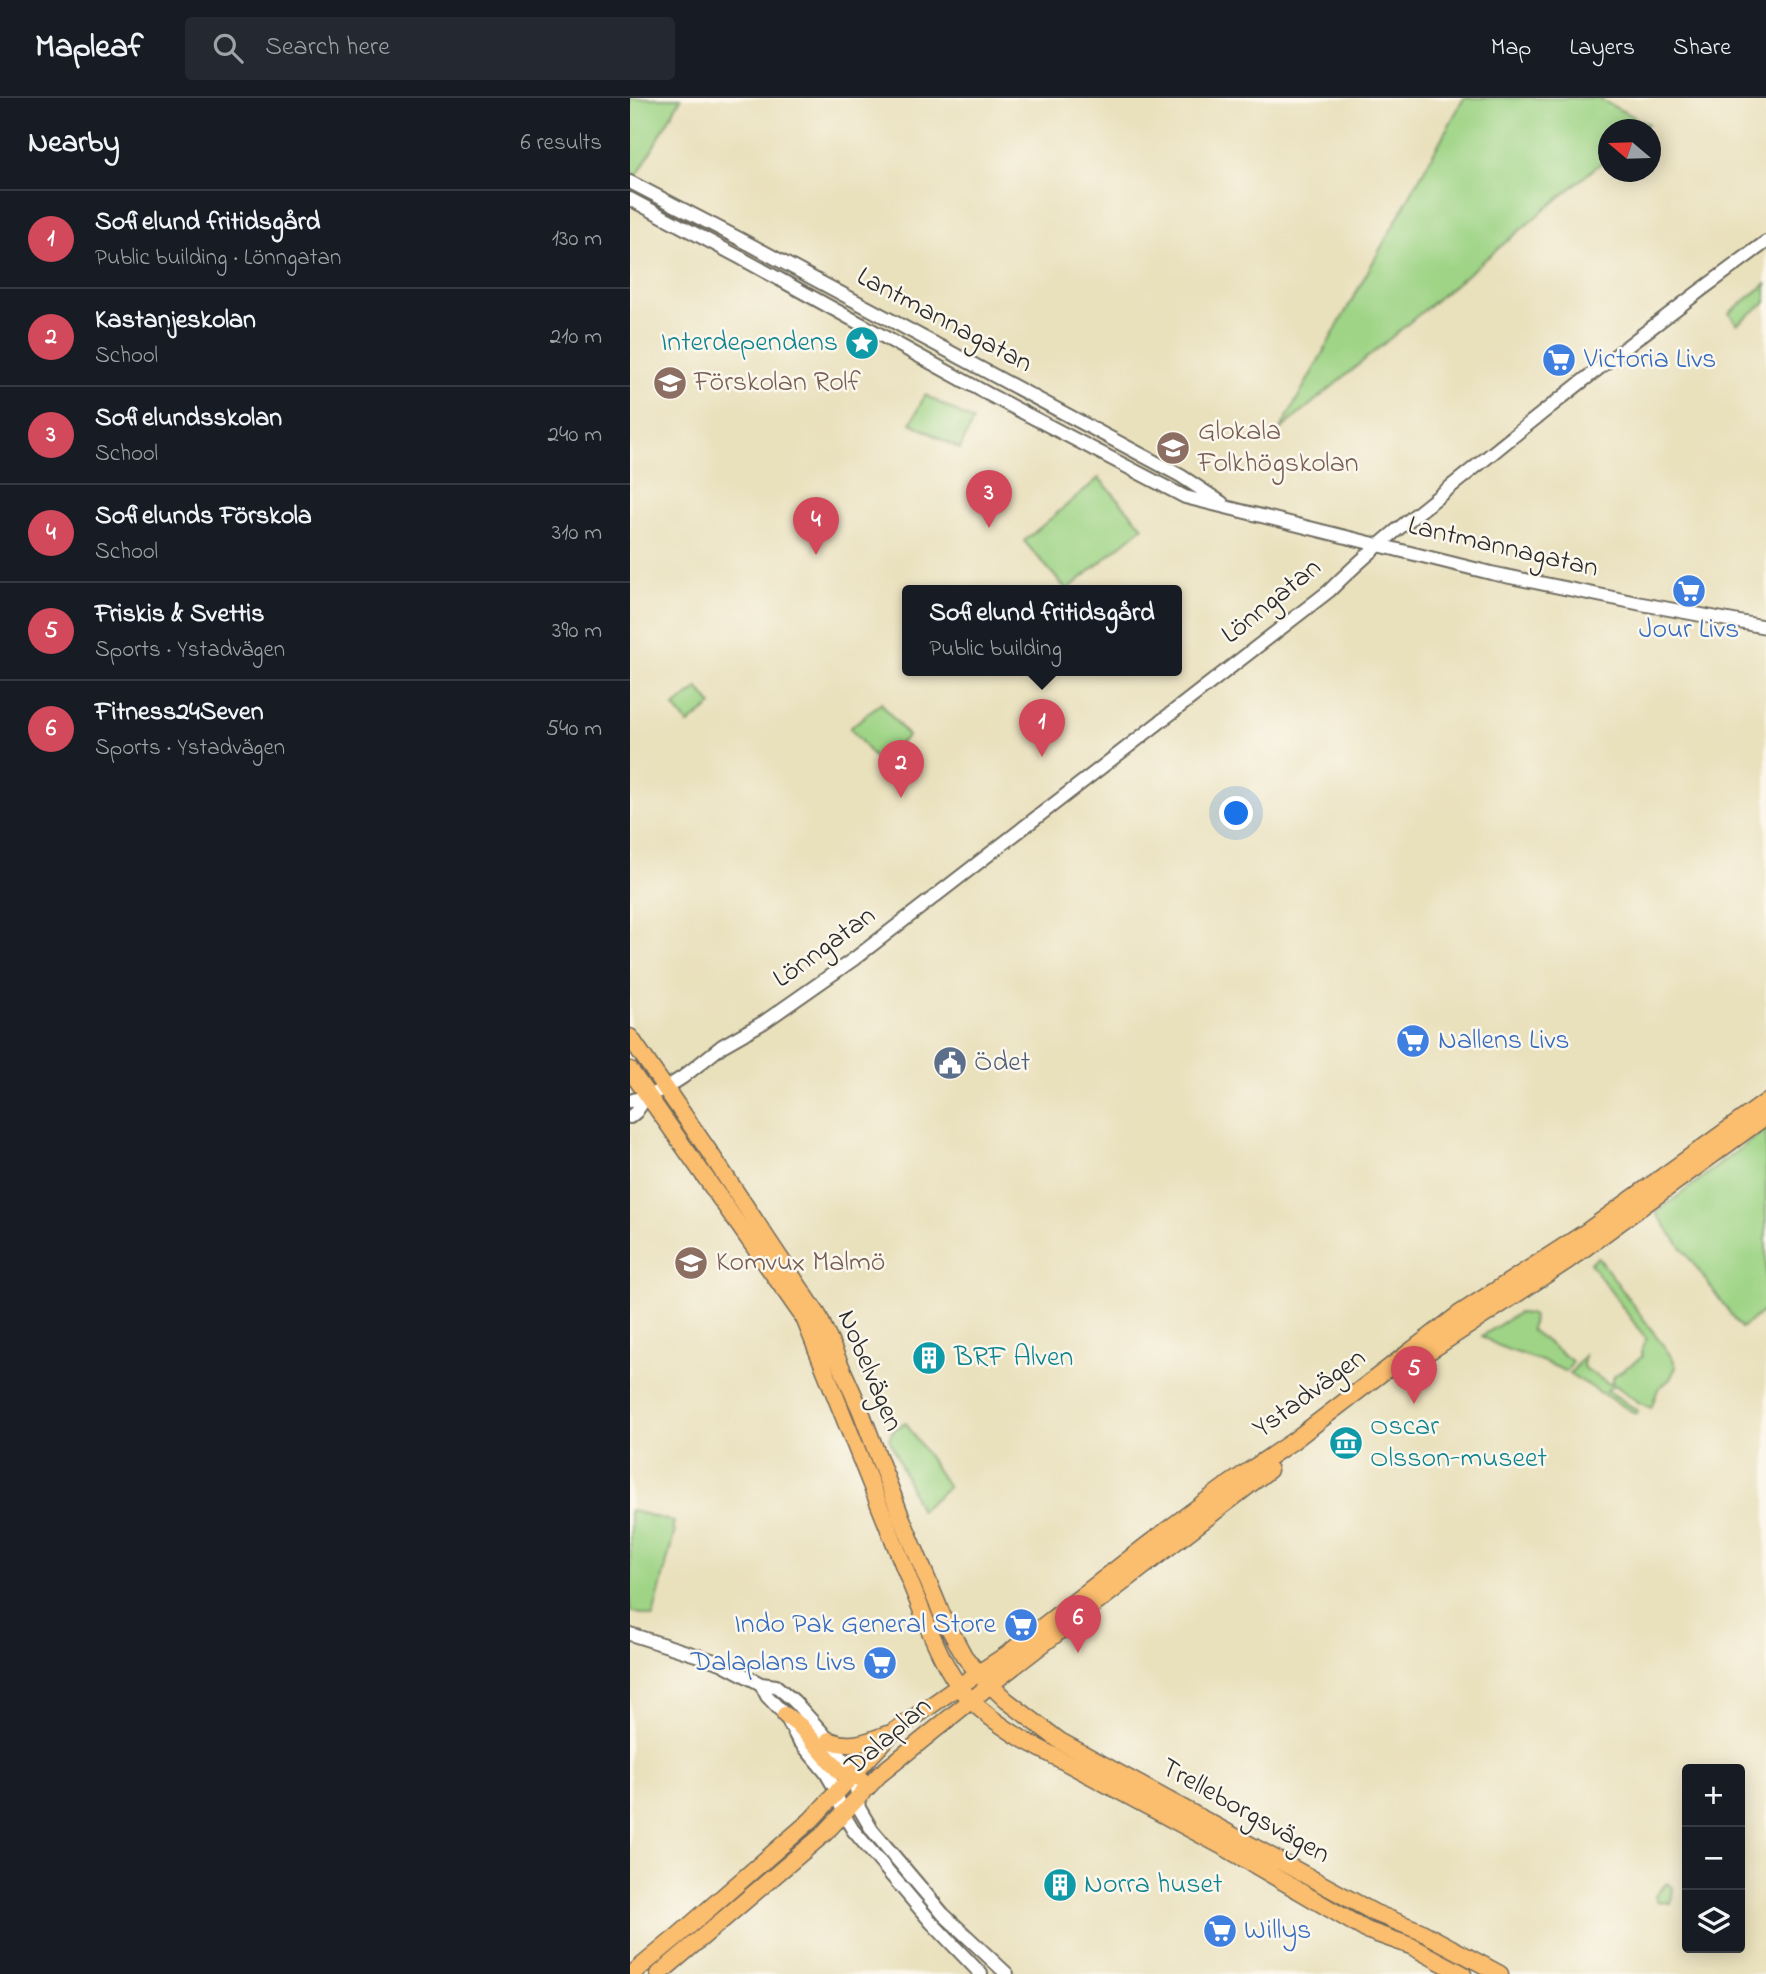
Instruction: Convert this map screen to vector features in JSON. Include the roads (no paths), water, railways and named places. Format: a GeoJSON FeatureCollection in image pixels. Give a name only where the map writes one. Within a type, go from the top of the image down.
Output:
{"type":"FeatureCollection","features":[{"type":"Feature","properties":{"kind":"main road","name":"Nobelvägen"},"geometry":{"type":"LineString","coordinates":[[630,1037],[818,1315],[860,1409],[943,1617],[964,1656],[985,1679]]}},
{"type":"Feature","properties":{"kind":"main road","name":"Nobelvägen"},"geometry":{"type":"LineString","coordinates":[[630,1070],[804,1318],[929,1629],[944,1662],[959,1685]]}},
{"type":"Feature","properties":{"kind":"main road","name":"Ystadvägen"},"geometry":{"type":"LineString","coordinates":[[971,1700],[1006,1655],[1222,1489],[1293,1441],[1459,1314],[1586,1232],[1766,1102]]}},
{"type":"Feature","properties":{"kind":"main road","name":"Ystadvägen"},"geometry":{"type":"LineString","coordinates":[[959,1685],[985,1679],[1190,1530],[1404,1368],[1567,1261],[1766,1115]]}},
{"type":"Feature","properties":{"kind":"main road","name":"Trelleborgsvägen"},"geometry":{"type":"LineString","coordinates":[[985,1679],[1006,1700],[1060,1741],[1375,1913],[1420,1931],[1500,1974]]}},
{"type":"Feature","properties":{"kind":"main road","name":"Trelleborgsvägen"},"geometry":{"type":"LineString","coordinates":[[959,1685],[971,1700],[1024,1740],[1228,1850],[1366,1930],[1411,1946],[1463,1974]]}},
{"type":"Feature","properties":{"kind":"main road","name":"Dalaplan"},"geometry":{"type":"LineString","coordinates":[[840,1804],[852,1777],[893,1732],[959,1685]]}},
{"type":"Feature","properties":{"kind":"main road","name":"Dalaplan"},"geometry":{"type":"LineString","coordinates":[[840,1804],[858,1799],[879,1775],[971,1700]]}},
{"type":"Feature","properties":{"kind":"main road"},"geometry":{"type":"LineString","coordinates":[[785,1716],[800,1726],[840,1772],[852,1777],[879,1775]]}},
{"type":"Feature","properties":{"kind":"main road"},"geometry":{"type":"LineString","coordinates":[[829,1740],[844,1745],[859,1745],[893,1732]]}},
{"type":"Feature","properties":{"kind":"main road"},"geometry":{"type":"LineString","coordinates":[[659,1974],[825,1833],[840,1804]]}},
{"type":"Feature","properties":{"kind":"main road"},"geometry":{"type":"LineString","coordinates":[[632,1974],[811,1820],[840,1804]]}},
{"type":"Feature","properties":{"kind":"street","name":"Lantmannagatan"},"geometry":{"type":"LineString","coordinates":[[630,182],[1181,476],[1231,508]]}},
{"type":"Feature","properties":{"kind":"street","name":"Lantmannagatan"},"geometry":{"type":"LineString","coordinates":[[630,199],[976,388],[1185,497],[1538,583],[1766,627]]}},
{"type":"Feature","properties":{"kind":"street","name":"Lönngatan"},"geometry":{"type":"LineString","coordinates":[[630,1101],[666,1088],[683,1077],[722,1045],[764,1022],[907,919],[1329,591],[1378,544],[1566,393],[1766,242]]}},
{"type":"Feature","properties":{"kind":"street"},"geometry":{"type":"LineString","coordinates":[[630,1117],[647,1096]]}},
{"type":"Feature","properties":{"kind":"street"},"geometry":{"type":"LineString","coordinates":[[630,1634],[715,1660],[761,1684],[776,1686],[786,1694],[829,1740],[848,1766],[863,1818],[872,1830],[943,1914],[1007,1974]]}},
{"type":"Feature","properties":{"kind":"street"},"geometry":{"type":"LineString","coordinates":[[761,1684],[767,1696],[785,1716],[797,1738],[826,1773],[853,1830],[932,1923],[981,1974]]}},
{"type":"Feature","properties":{"kind":"place","name":"Interdependens"},"geometry":{"type":"Point","coordinates":[862,343]}},
{"type":"Feature","properties":{"kind":"place","name":"Victoria Livs"},"geometry":{"type":"Point","coordinates":[1559,360]}},
{"type":"Feature","properties":{"kind":"place","name":"Förskolan Rolf"},"geometry":{"type":"Point","coordinates":[670,383]}},
{"type":"Feature","properties":{"kind":"place","name":"Glokala Folkhögskolan"},"geometry":{"type":"Point","coordinates":[1173,448]}},
{"type":"Feature","properties":{"kind":"place","name":"Sofielundsskolan"},"geometry":{"type":"Point","coordinates":[989,528]}},
{"type":"Feature","properties":{"kind":"place","name":"Sofielunds Förskola"},"geometry":{"type":"Point","coordinates":[816,555]}},
{"type":"Feature","properties":{"kind":"place","name":"Jour Livs"},"geometry":{"type":"Point","coordinates":[1689,591]}},
{"type":"Feature","properties":{"kind":"place","name":"Sofielund fritidsgård"},"geometry":{"type":"Point","coordinates":[1042,757]}},
{"type":"Feature","properties":{"kind":"place","name":"Kastanjeskolan"},"geometry":{"type":"Point","coordinates":[901,798]}},
{"type":"Feature","properties":{"kind":"place","name":"Nallens Livs"},"geometry":{"type":"Point","coordinates":[1413,1041]}},
{"type":"Feature","properties":{"kind":"place","name":"Ödet"},"geometry":{"type":"Point","coordinates":[950,1063]}},
{"type":"Feature","properties":{"kind":"place","name":"Komvux Malmö"},"geometry":{"type":"Point","coordinates":[691,1263]}},
{"type":"Feature","properties":{"kind":"place","name":"BRF Alven"},"geometry":{"type":"Point","coordinates":[929,1358]}},
{"type":"Feature","properties":{"kind":"place","name":"Friskis & Svettis"},"geometry":{"type":"Point","coordinates":[1414,1404]}},
{"type":"Feature","properties":{"kind":"place","name":"Oscar Olsson-museet"},"geometry":{"type":"Point","coordinates":[1346,1443]}},
{"type":"Feature","properties":{"kind":"place","name":"Indo Pak General Store"},"geometry":{"type":"Point","coordinates":[1021,1625]}},
{"type":"Feature","properties":{"kind":"place","name":"Fitness24Seven"},"geometry":{"type":"Point","coordinates":[1078,1653]}},
{"type":"Feature","properties":{"kind":"place","name":"Dalaplans Livs"},"geometry":{"type":"Point","coordinates":[880,1663]}},
{"type":"Feature","properties":{"kind":"place","name":"Norra huset"},"geometry":{"type":"Point","coordinates":[1060,1885]}},
{"type":"Feature","properties":{"kind":"place","name":"Willys"},"geometry":{"type":"Point","coordinates":[1220,1931]}}]}
